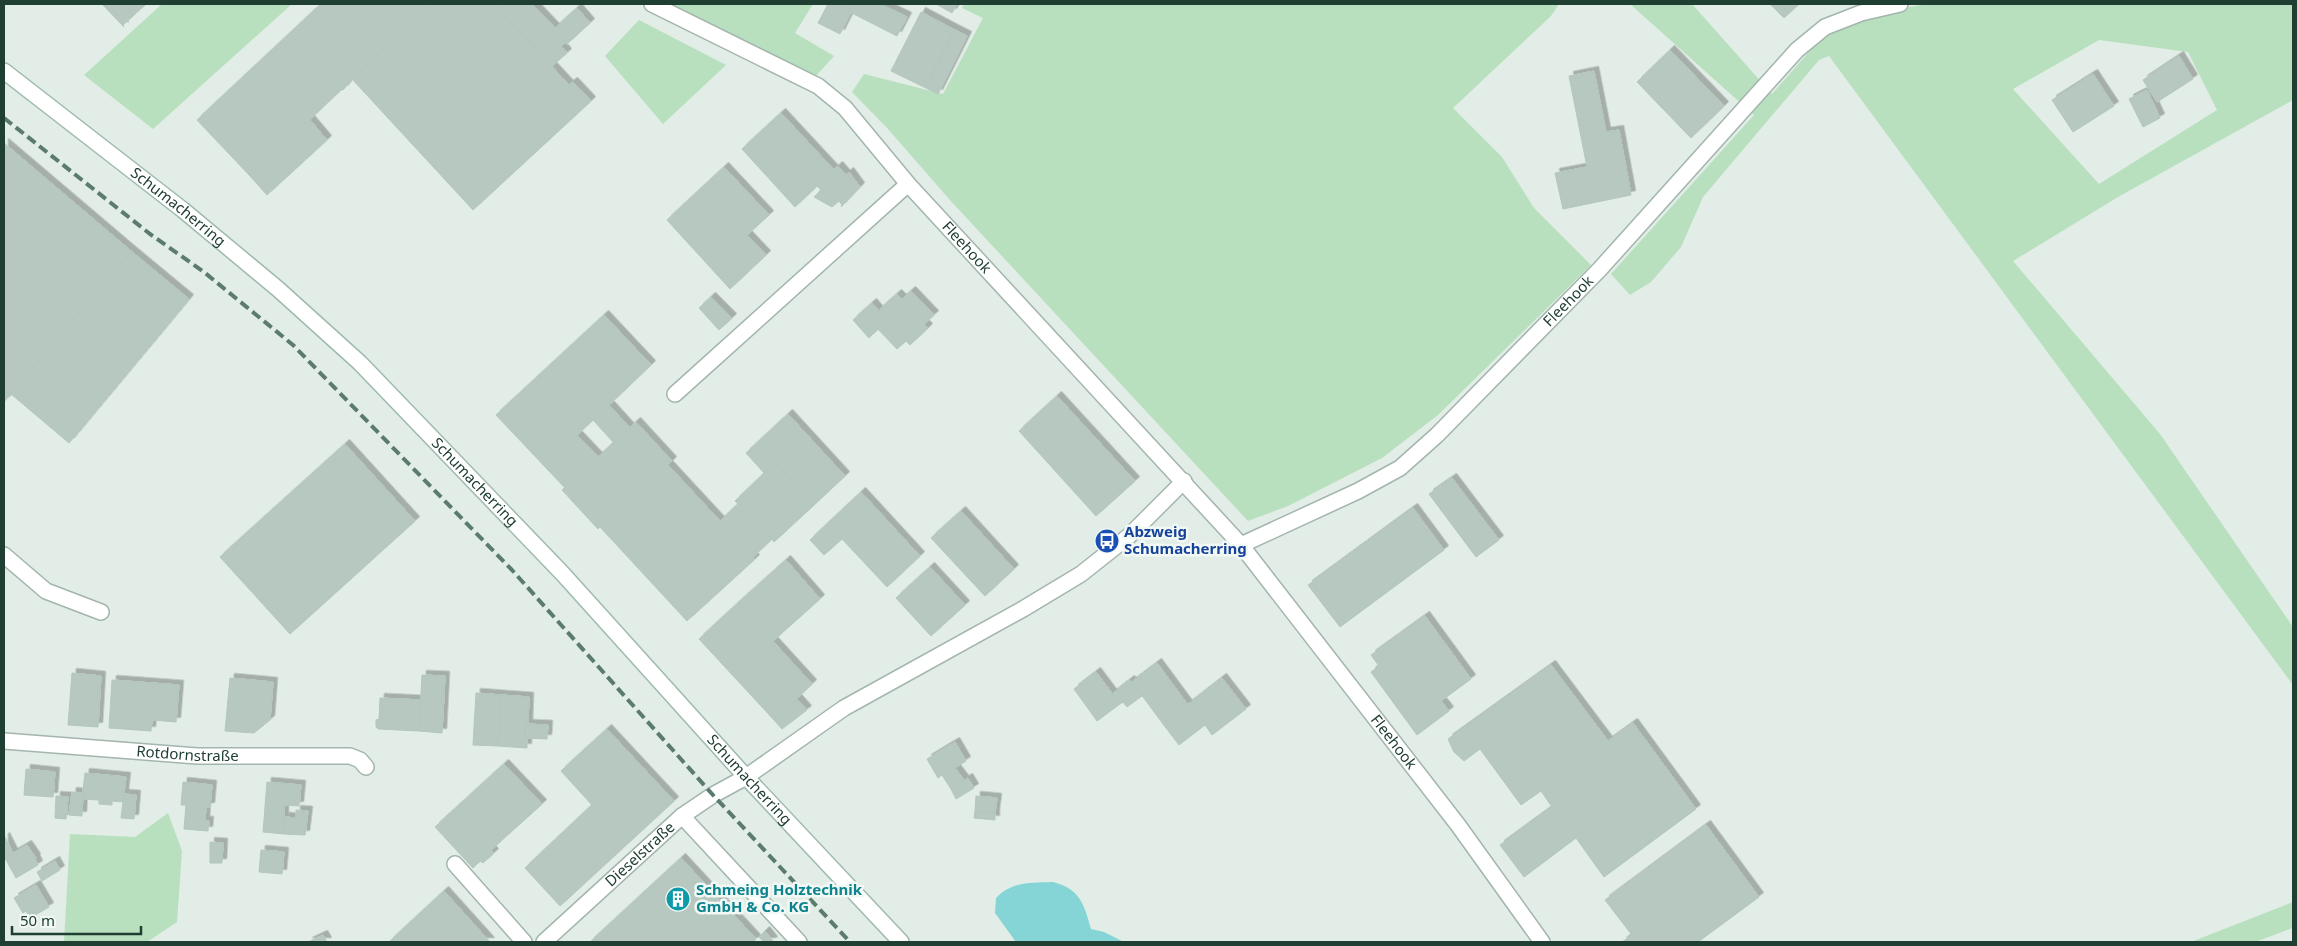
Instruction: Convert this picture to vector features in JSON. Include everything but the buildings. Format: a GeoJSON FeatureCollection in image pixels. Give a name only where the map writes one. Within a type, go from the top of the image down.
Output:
{"type":"FeatureCollection","features":[{"type":"Feature","properties":{"kind":"street","name":"Fleehook"},"geometry":{"type":"LineString","coordinates":[[652,4],[818,86],[845,108],[908,184],[1184,481],[1241,546],[1458,825],[1542,942]]}},
{"type":"Feature","properties":{"kind":"street","name":"Fleehook"},"geometry":{"type":"LineString","coordinates":[[1241,546],[1358,491],[1400,468],[1437,436],[1600,269],[1797,50],[1825,27],[1861,13],[1900,4]]}},
{"type":"Feature","properties":{"kind":"street","name":"Schumacherring"},"geometry":{"type":"LineString","coordinates":[[4,71],[197,222],[278,289],[360,364],[562,573],[746,777],[901,942]]}},
{"type":"Feature","properties":{"kind":"street"},"geometry":{"type":"LineString","coordinates":[[675,394],[908,184]]}},
{"type":"Feature","properties":{"kind":"street","name":"Dieselstraße"},"geometry":{"type":"LineString","coordinates":[[544,942],[682,816],[713,795],[746,777],[844,708],[1023,609],[1081,574],[1129,536],[1184,481]]}},
{"type":"Feature","properties":{"kind":"street"},"geometry":{"type":"LineString","coordinates":[[4,556],[46,591],[101,612]]}},
{"type":"Feature","properties":{"kind":"street","name":"Rotdornstraße"},"geometry":{"type":"LineString","coordinates":[[4,741],[197,756],[350,756],[360,760],[366,767]]}},
{"type":"Feature","properties":{"kind":"street"},"geometry":{"type":"LineString","coordinates":[[682,816],[799,942]]}},
{"type":"Feature","properties":{"kind":"street"},"geometry":{"type":"LineString","coordinates":[[455,864],[524,942]]}},
{"type":"Feature","properties":{"kind":"green space"},"geometry":{"type":"Polygon","coordinates":[[[162,4],[292,4],[153,129],[84,75],[162,4]]]}},
{"type":"Feature","properties":{"kind":"green space"},"geometry":{"type":"Polygon","coordinates":[[[661,4],[813,4],[795,33],[834,56],[815,77],[661,4]]]}},
{"type":"Feature","properties":{"kind":"green space"},"geometry":{"type":"Polygon","coordinates":[[[964,4],[1559,4],[1551,16],[1453,108],[1502,157],[1534,208],[1591,265],[1438,415],[1382,458],[1288,506],[1248,521],[852,92],[864,74],[943,94],[983,18],[962,8],[964,4]]]}},
{"type":"Feature","properties":{"kind":"green space"},"geometry":{"type":"Polygon","coordinates":[[[1630,4],[1692,4],[1772,94],[1821,38],[1857,19],[1891,10],[1928,4],[2293,4],[2293,100],[2118,197],[2013,261],[2160,434],[2293,627],[2293,685],[1829,56],[1819,60],[1703,197],[1681,247],[1651,282],[1630,295],[1611,274],[1754,115],[1630,4]],[[2099,40],[2013,89],[2099,184],[2217,110],[2188,52],[2099,40]]]}},
{"type":"Feature","properties":{"kind":"green space"},"geometry":{"type":"Polygon","coordinates":[[[639,20],[726,65],[663,124],[605,56],[639,20]]]}},
{"type":"Feature","properties":{"kind":"green space"},"geometry":{"type":"Polygon","coordinates":[[[168,813],[182,851],[177,922],[147,942],[64,942],[70,834],[135,837],[168,813]]]}},
{"type":"Feature","properties":{"kind":"green space"},"geometry":{"type":"Polygon","coordinates":[[[2293,902],[2293,928],[2255,942],[2191,942],[2293,902]]]}},
{"type":"Feature","properties":{"kind":"water"},"geometry":{"type":"Polygon","coordinates":[[[1053,882],[1069,889],[1080,899],[1091,929],[1104,932],[1124,942],[1016,942],[995,913],[996,898],[1009,888],[1022,884],[1053,882]]]}},
{"type":"Feature","properties":{"kind":"railway"},"geometry":{"type":"LineString","coordinates":[[4,118],[150,234],[204,272],[293,345],[512,570],[713,795],[850,942]]}},
{"type":"Feature","properties":{"kind":"place","name":"Abzweig Schumacherring"},"geometry":{"type":"Point","coordinates":[1107,541]}},
{"type":"Feature","properties":{"kind":"place","name":"Schmeing Holztechnik GmbH & Co. KG"},"geometry":{"type":"Point","coordinates":[678,899]}}]}
